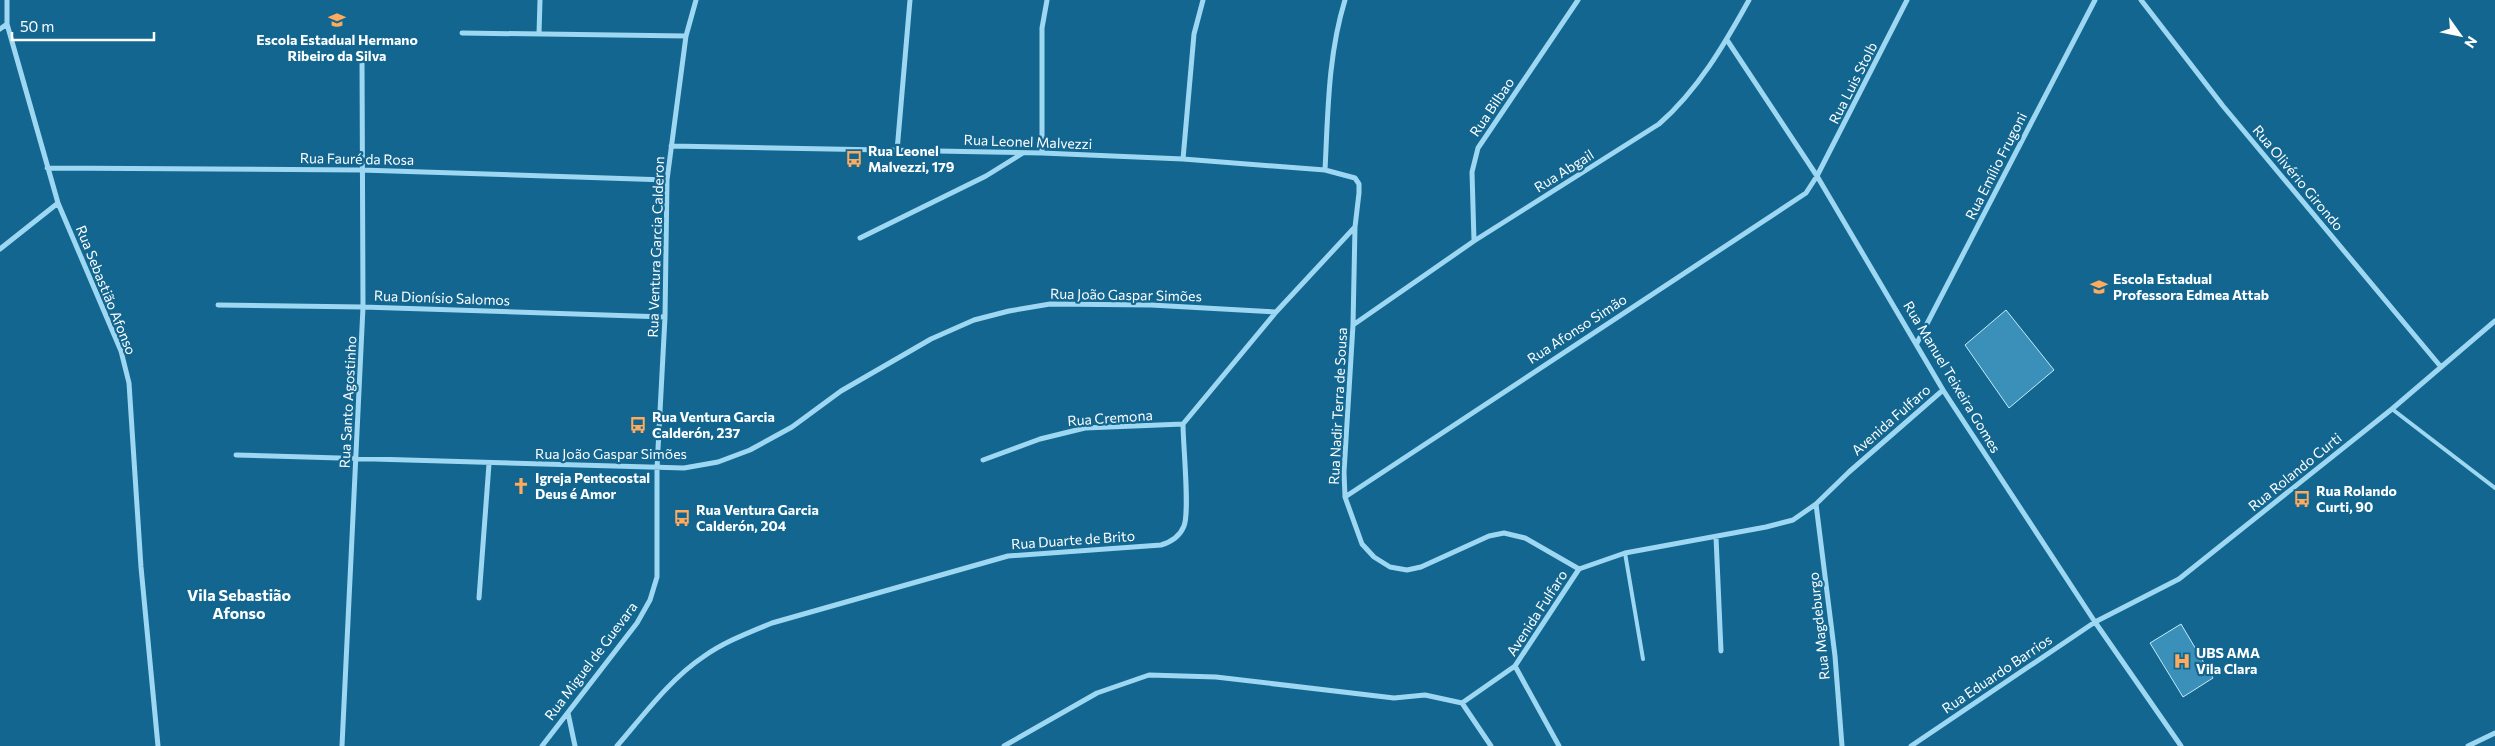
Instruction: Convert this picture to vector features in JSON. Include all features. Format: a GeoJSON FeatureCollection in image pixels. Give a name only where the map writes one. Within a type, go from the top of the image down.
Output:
{"type":"FeatureCollection","features":[{"type":"Feature","properties":{"kind":"street","name":"Rua Sebastião Afonso"},"geometry":{"type":"LineString","coordinates":[[7,0],[7,24],[47,168],[58,202],[121,351],[129,383],[141,567],[158,746]]}},
{"type":"Feature","properties":{"kind":"street"},"geometry":{"type":"LineString","coordinates":[[539,34],[540,0]]}},
{"type":"Feature","properties":{"kind":"street","name":"Rua Ventura Garcia Calderon"},"geometry":{"type":"LineString","coordinates":[[657,468],[665,317],[667,180],[686,36],[696,0]]}},
{"type":"Feature","properties":{"kind":"street"},"geometry":{"type":"LineString","coordinates":[[897,151],[910,0]]}},
{"type":"Feature","properties":{"kind":"street"},"geometry":{"type":"LineString","coordinates":[[1042,153],[1042,28],[1047,0]]}},
{"type":"Feature","properties":{"kind":"street"},"geometry":{"type":"LineString","coordinates":[[1183,159],[1194,34],[1203,0]]}},
{"type":"Feature","properties":{"kind":"street"},"geometry":{"type":"LineString","coordinates":[[1325,170],[1329,77],[1335,31],[1345,0]]}},
{"type":"Feature","properties":{"kind":"street","name":"Rua Bilbao"},"geometry":{"type":"LineString","coordinates":[[1474,241],[1472,172],[1478,148],[1578,0]]}},
{"type":"Feature","properties":{"kind":"street","name":"Rua Abgail"},"geometry":{"type":"LineString","coordinates":[[1353,325],[1474,241],[1659,124],[1694,89],[1727,40],[1749,0]]}},
{"type":"Feature","properties":{"kind":"street","name":"Rua Luis Stolb"},"geometry":{"type":"LineString","coordinates":[[1817,176],[1907,0]]}},
{"type":"Feature","properties":{"kind":"street","name":"Rua Emílio Frugoni"},"geometry":{"type":"LineString","coordinates":[[1917,342],[2095,0]]}},
{"type":"Feature","properties":{"kind":"street","name":"Rua Olivério Girondo"},"geometry":{"type":"LineString","coordinates":[[2141,0],[2223,106],[2441,366]]}},
{"type":"Feature","properties":{"kind":"street"},"geometry":{"type":"LineString","coordinates":[[0,29],[7,24]]}},
{"type":"Feature","properties":{"kind":"street"},"geometry":{"type":"LineString","coordinates":[[462,33],[686,36]]}},
{"type":"Feature","properties":{"kind":"street","name":"Rua Manuel Teixeira Gomes"},"geometry":{"type":"LineString","coordinates":[[1727,40],[1817,176],[1917,342],[1943,390],[2095,622],[2181,746]]}},
{"type":"Feature","properties":{"kind":"street","name":"Rua Santo Agostinho"},"geometry":{"type":"LineString","coordinates":[[342,746],[363,307],[362,59]]}},
{"type":"Feature","properties":{"kind":"street","name":"Rua Leonel Malvezzi"},"geometry":{"type":"LineString","coordinates":[[671,146],[1042,153],[1183,159],[1325,170]]}},
{"type":"Feature","properties":{"kind":"street"},"geometry":{"type":"LineString","coordinates":[[860,238],[986,176],[1023,153]]}},
{"type":"Feature","properties":{"kind":"street","name":"Rua Fauré da Rosa"},"geometry":{"type":"LineString","coordinates":[[47,168],[361,170],[667,180]]}},
{"type":"Feature","properties":{"kind":"street","name":"Rua Nadir Terra de Sousa"},"geometry":{"type":"LineString","coordinates":[[1325,170],[1355,178],[1359,184],[1355,227],[1353,325],[1344,472],[1345,497],[1362,544],[1374,557],[1390,567],[1407,570],[1421,567],[1489,536],[1504,533],[1525,538],[1579,569]]}},
{"type":"Feature","properties":{"kind":"street","name":"Rua Afonso Simão"},"geometry":{"type":"LineString","coordinates":[[1345,497],[1806,193],[1817,176]]}},
{"type":"Feature","properties":{"kind":"street"},"geometry":{"type":"LineString","coordinates":[[0,249],[58,202]]}},
{"type":"Feature","properties":{"kind":"street"},"geometry":{"type":"LineString","coordinates":[[1182,424],[1276,312],[1355,227]]}},
{"type":"Feature","properties":{"kind":"street","name":"Rua João Gaspar Simões"},"geometry":{"type":"LineString","coordinates":[[236,455],[489,464],[684,468],[718,462],[750,450],[792,428],[841,391],[931,339],[974,320],[1009,311],[1050,304],[1151,305],[1276,312]]}},
{"type":"Feature","properties":{"kind":"street","name":"Rua Dionísio Salomos"},"geometry":{"type":"LineString","coordinates":[[218,305],[363,307],[665,317]]}},
{"type":"Feature","properties":{"kind":"street","name":"Rua Rolando Curti"},"geometry":{"type":"LineString","coordinates":[[2095,622],[2178,579],[2392,409],[2495,321]]}},
{"type":"Feature","properties":{"kind":"street","name":"Avenida Fulfaro"},"geometry":{"type":"LineString","coordinates":[[1462,703],[1515,666],[1579,569],[1626,553],[1716,537],[1793,520],[1816,504],[1849,472],[1943,390]]}},
{"type":"Feature","properties":{"kind":"street","name":"Rua Cremona"},"geometry":{"type":"LineString","coordinates":[[983,460],[1040,438],[1085,428],[1182,424]]}},
{"type":"Feature","properties":{"kind":"street","name":"Rua Duarte de Brito"},"geometry":{"type":"LineString","coordinates":[[617,746],[674,682],[702,658],[736,638],[772,623],[1008,556],[1170,543],[1179,535],[1186,518],[1182,424]]}},
{"type":"Feature","properties":{"kind":"street"},"geometry":{"type":"LineString","coordinates":[[479,598],[489,464]]}},
{"type":"Feature","properties":{"kind":"street","name":"Rua Miguel de Guevara"},"geometry":{"type":"LineString","coordinates":[[542,746],[637,623],[650,600],[657,577],[657,468]]}},
{"type":"Feature","properties":{"kind":"street","name":"Rua Magdeburgo"},"geometry":{"type":"LineString","coordinates":[[1816,504],[1835,656],[1842,746]]}},
{"type":"Feature","properties":{"kind":"street"},"geometry":{"type":"LineString","coordinates":[[1716,537],[1721,651]]}},
{"type":"Feature","properties":{"kind":"street","name":"Rua Eduardo Barrios"},"geometry":{"type":"LineString","coordinates":[[1911,746],[2095,622]]}},
{"type":"Feature","properties":{"kind":"street"},"geometry":{"type":"LineString","coordinates":[[1515,666],[1559,746]]}},
{"type":"Feature","properties":{"kind":"street"},"geometry":{"type":"LineString","coordinates":[[1004,746],[1097,693],[1149,675],[1216,677],[1394,698],[1425,694],[1462,703],[1491,746]]}},
{"type":"Feature","properties":{"kind":"street"},"geometry":{"type":"LineString","coordinates":[[568,713],[575,746]]}},
{"type":"Feature","properties":{"kind":"street"},"geometry":{"type":"LineString","coordinates":[[2468,746],[2495,733]]}},
{"type":"Feature","properties":{"kind":"lane"},"geometry":{"type":"LineString","coordinates":[[2392,409],[2495,488]]}},
{"type":"Feature","properties":{"kind":"lane"},"geometry":{"type":"LineString","coordinates":[[1626,553],[1643,659]]}},
{"type":"Feature","properties":{"kind":"building"},"geometry":{"type":"Polygon","coordinates":[[[2006,310],[2054,370],[2009,408],[1965,345],[2006,310]]]}},
{"type":"Feature","properties":{"kind":"building","name":"UBS AMA Vila Clara"},"geometry":{"type":"Polygon","coordinates":[[[2181,624],[2213,678],[2183,697],[2150,643],[2181,624]]]}},
{"type":"Feature","properties":{"kind":"place","name":"Escola Estadual Hermano Ribeiro da Silva"},"geometry":{"type":"Point","coordinates":[337,20]}},
{"type":"Feature","properties":{"kind":"place","name":"Rua Leonel Malvezzi, 179"},"geometry":{"type":"Point","coordinates":[854,159]}},
{"type":"Feature","properties":{"kind":"place","name":"Escola Estadual Professora Edmea Attab"},"geometry":{"type":"Point","coordinates":[2099,287]}},
{"type":"Feature","properties":{"kind":"place","name":"Rua Ventura Garcia Calderón, 237"},"geometry":{"type":"Point","coordinates":[638,425]}},
{"type":"Feature","properties":{"kind":"place","name":"Igreja Pentecostal Deus é Amor"},"geometry":{"type":"Point","coordinates":[521,486]}},
{"type":"Feature","properties":{"kind":"place","name":"Rua Rolando Curti, 90"},"geometry":{"type":"Point","coordinates":[2302,499]}},
{"type":"Feature","properties":{"kind":"place","name":"Rua Ventura Garcia Calderón, 204"},"geometry":{"type":"Point","coordinates":[682,518]}},
{"type":"Feature","properties":{"kind":"place","name":"UBS AMA Vila Clara"},"geometry":{"type":"Point","coordinates":[2182,661]}},
{"type":"Feature","properties":{"kind":"district","name":"Vila Sebastião Afonso"},"geometry":{"type":"Point","coordinates":[239,604]}}]}
